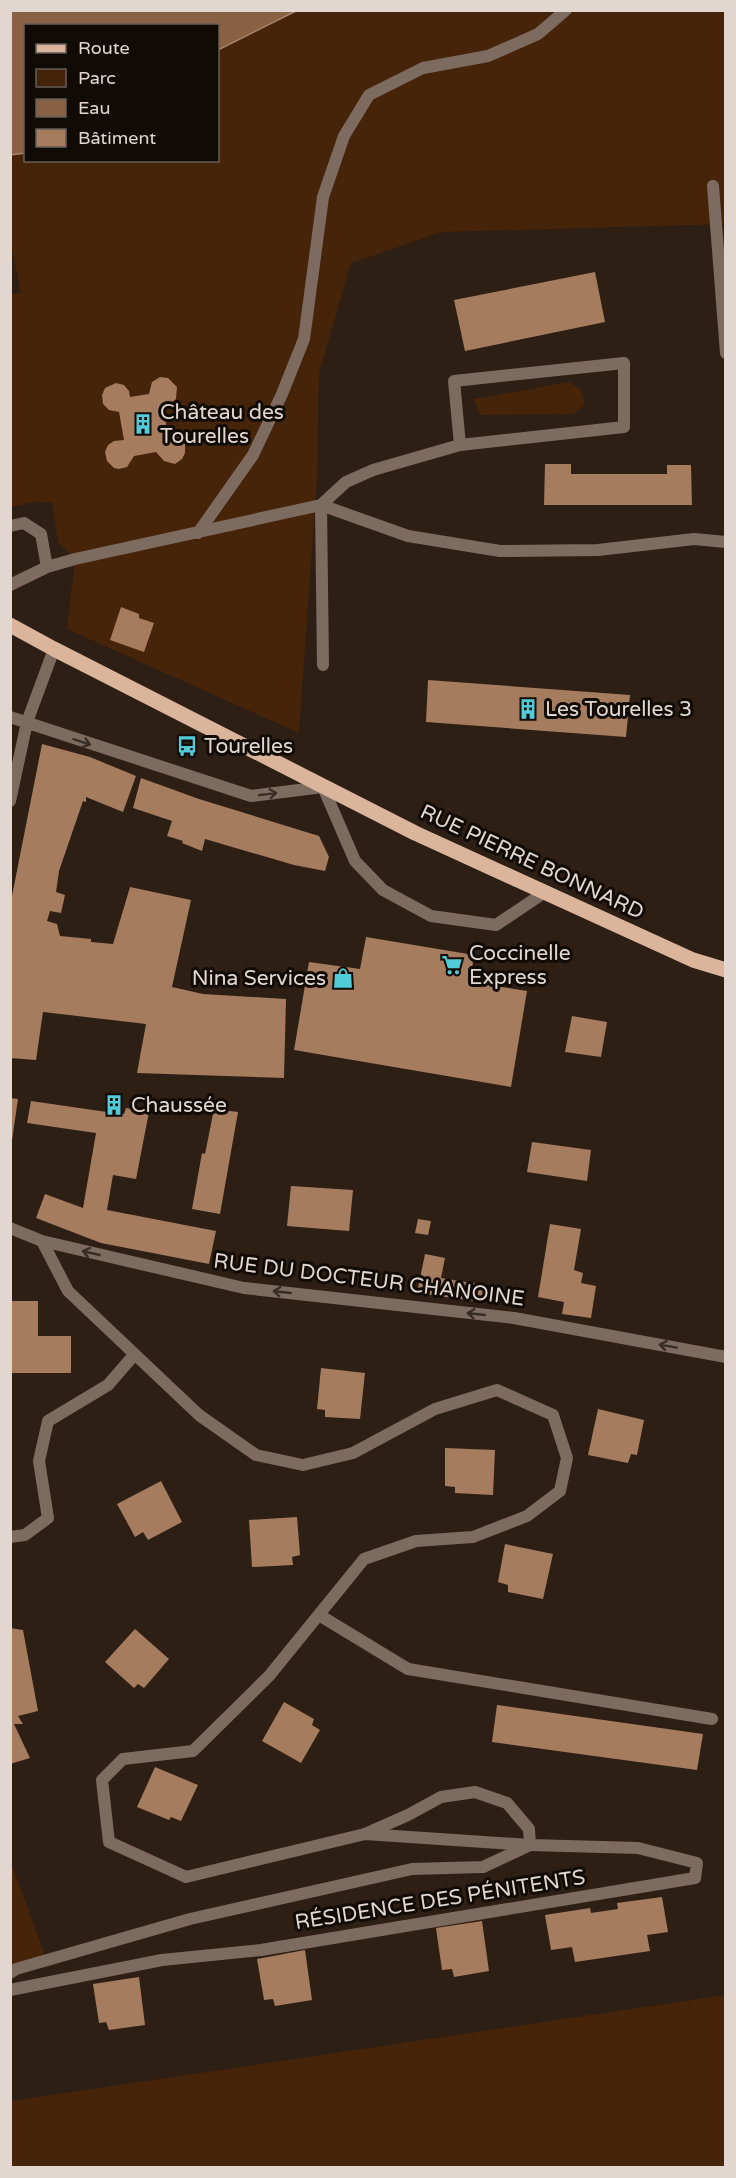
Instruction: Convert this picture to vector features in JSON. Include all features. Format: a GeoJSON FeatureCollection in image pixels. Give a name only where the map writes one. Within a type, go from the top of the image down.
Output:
{"type":"FeatureCollection","features":[{"type":"Feature","properties":{"kind":"main road","name":"RUE PIERRE BONNARD"},"geometry":{"type":"LineString","coordinates":[[10,625],[415,833],[693,960],[726,970]]}},
{"type":"Feature","properties":{"kind":"street"},"geometry":{"type":"LineString","coordinates":[[198,533],[253,455],[282,394],[304,339],[323,197],[344,136],[369,95],[423,68],[488,56],[538,34],[566,10]]}},
{"type":"Feature","properties":{"kind":"street"},"geometry":{"type":"LineString","coordinates":[[713,186],[726,353]]}},
{"type":"Feature","properties":{"kind":"street"},"geometry":{"type":"LineString","coordinates":[[10,585],[46,567],[321,505],[346,482],[373,470],[460,445],[624,427],[624,363],[454,381],[460,445]]}},
{"type":"Feature","properties":{"kind":"street"},"geometry":{"type":"LineString","coordinates":[[321,505],[408,536],[500,551],[598,550],[694,539],[726,542]]}},
{"type":"Feature","properties":{"kind":"street"},"geometry":{"type":"LineString","coordinates":[[321,505],[323,665]]}},
{"type":"Feature","properties":{"kind":"street"},"geometry":{"type":"LineString","coordinates":[[10,526],[24,523],[41,534],[46,567]]}},
{"type":"Feature","properties":{"kind":"street"},"geometry":{"type":"LineString","coordinates":[[10,801],[27,722],[54,649]]}},
{"type":"Feature","properties":{"kind":"street"},"geometry":{"type":"LineString","coordinates":[[10,717],[251,796],[322,787],[355,861],[383,890],[431,916],[496,926],[545,892]]}},
{"type":"Feature","properties":{"kind":"street","name":"RUE DU DOCTEUR CHANOINE"},"geometry":{"type":"LineString","coordinates":[[10,1228],[42,1241],[244,1288],[514,1318],[726,1358]]}},
{"type":"Feature","properties":{"kind":"street","name":"RÉSIDENCE DES PÉNITENTS"},"geometry":{"type":"LineString","coordinates":[[42,1241],[68,1291],[199,1415],[256,1455],[303,1465],[353,1453],[435,1409],[497,1390],[553,1415],[567,1458],[560,1491],[527,1516],[473,1537],[416,1541],[364,1558],[269,1676],[193,1751],[123,1759],[102,1780],[110,1842],[186,1877],[364,1834],[408,1815],[441,1797],[475,1792],[507,1803],[529,1829],[530,1845]]}},
{"type":"Feature","properties":{"kind":"street"},"geometry":{"type":"LineString","coordinates":[[10,1537],[25,1535],[48,1518],[39,1461],[48,1421],[108,1385],[134,1355]]}},
{"type":"Feature","properties":{"kind":"street"},"geometry":{"type":"LineString","coordinates":[[319,1615],[408,1669],[712,1719]]}},
{"type":"Feature","properties":{"kind":"street","name":"RÉSIDENCE DES PÉNITENTS"},"geometry":{"type":"LineString","coordinates":[[10,1990],[162,1960],[261,1950],[694,1878],[697,1863],[638,1848],[530,1845],[364,1834]]}},
{"type":"Feature","properties":{"kind":"street","name":"RÉSIDENCE DES PÉNITENTS"},"geometry":{"type":"LineString","coordinates":[[10,1973],[16,1969],[190,1918],[412,1869],[483,1867],[530,1845]]}},
{"type":"Feature","properties":{"kind":"green space"},"geometry":{"type":"Polygon","coordinates":[[[296,11],[725,11],[725,224],[442,232],[351,263],[319,373],[317,478],[299,733],[67,629],[75,559],[58,542],[52,503],[34,502],[11,507],[10,295],[21,292],[11,245],[11,155],[24,153],[24,162],[219,162],[219,50],[296,11]]]}},
{"type":"Feature","properties":{"kind":"green space"},"geometry":{"type":"Polygon","coordinates":[[[569,382],[581,390],[585,404],[573,414],[480,415],[474,399],[569,382]]]}},
{"type":"Feature","properties":{"kind":"green space"},"geometry":{"type":"Polygon","coordinates":[[[10,1860],[45,1955],[10,1971],[10,1860]]]}},
{"type":"Feature","properties":{"kind":"green space"},"geometry":{"type":"Polygon","coordinates":[[[725,1995],[725,2167],[11,2167],[11,2101],[725,1995]]]}},
{"type":"Feature","properties":{"kind":"water"},"geometry":{"type":"Polygon","coordinates":[[[11,10],[296,10],[219,50],[219,24],[24,24],[24,153],[11,155],[11,10]]]}},
{"type":"Feature","properties":{"kind":"building"},"geometry":{"type":"Polygon","coordinates":[[[595,272],[605,322],[465,351],[454,300],[595,272]]]}},
{"type":"Feature","properties":{"kind":"building","name":"Château des Tourelles"},"geometry":{"type":"Polygon","coordinates":[[[160,377],[168,378],[177,387],[176,399],[163,406],[168,435],[179,437],[185,444],[182,459],[175,464],[164,461],[156,452],[134,456],[127,467],[114,468],[107,461],[105,452],[108,445],[114,441],[124,440],[119,412],[109,410],[103,404],[102,395],[105,388],[116,383],[124,385],[130,397],[149,394],[152,382],[160,377]]]}},
{"type":"Feature","properties":{"kind":"building"},"geometry":{"type":"Polygon","coordinates":[[[545,464],[571,464],[571,474],[667,474],[667,465],[691,465],[692,505],[544,505],[545,464]]]}},
{"type":"Feature","properties":{"kind":"building"},"geometry":{"type":"Polygon","coordinates":[[[121,607],[139,614],[139,618],[154,623],[144,652],[110,640],[121,607]]]}},
{"type":"Feature","properties":{"kind":"building","name":"Les Tourelles 3"},"geometry":{"type":"Polygon","coordinates":[[[428,680],[630,695],[626,737],[426,722],[428,680]]]}},
{"type":"Feature","properties":{"kind":"building"},"geometry":{"type":"Polygon","coordinates":[[[42,744],[90,757],[136,776],[123,812],[86,797],[86,802],[83,801],[59,871],[56,892],[65,895],[61,913],[50,911],[47,921],[57,924],[60,936],[113,944],[130,887],[191,900],[172,987],[203,994],[286,999],[284,1078],[137,1073],[146,1024],[43,1012],[36,1060],[10,1058],[10,906],[42,744]]]}},
{"type":"Feature","properties":{"kind":"building"},"geometry":{"type":"Polygon","coordinates":[[[141,778],[199,799],[319,836],[329,857],[325,871],[294,865],[205,839],[202,851],[167,836],[172,821],[133,808],[141,778]]]}},
{"type":"Feature","properties":{"kind":"building"},"geometry":{"type":"Polygon","coordinates":[[[366,937],[474,955],[470,982],[527,991],[511,1087],[294,1050],[309,962],[360,969],[366,937]]]}},
{"type":"Feature","properties":{"kind":"building"},"geometry":{"type":"Polygon","coordinates":[[[572,1016],[607,1022],[601,1057],[565,1052],[572,1016]]]}},
{"type":"Feature","properties":{"kind":"building"},"geometry":{"type":"Polygon","coordinates":[[[109,1096],[121,1098],[119,1114],[124,1114],[126,1108],[149,1112],[136,1179],[113,1175],[107,1210],[216,1231],[209,1264],[101,1243],[36,1218],[45,1194],[83,1208],[96,1133],[27,1123],[31,1101],[107,1112],[109,1096]]]}},
{"type":"Feature","properties":{"kind":"building"},"geometry":{"type":"Polygon","coordinates":[[[10,1098],[18,1099],[12,1140],[10,1140],[10,1098]]]}},
{"type":"Feature","properties":{"kind":"building"},"geometry":{"type":"Polygon","coordinates":[[[214,1109],[238,1112],[220,1214],[192,1209],[202,1153],[205,1154],[214,1109]]]}},
{"type":"Feature","properties":{"kind":"building"},"geometry":{"type":"Polygon","coordinates":[[[532,1142],[591,1150],[587,1181],[527,1172],[532,1142]]]}},
{"type":"Feature","properties":{"kind":"building"},"geometry":{"type":"Polygon","coordinates":[[[291,1186],[353,1190],[349,1231],[287,1226],[291,1186]]]}},
{"type":"Feature","properties":{"kind":"building"},"geometry":{"type":"Polygon","coordinates":[[[418,1219],[431,1221],[428,1235],[415,1233],[418,1219]]]}},
{"type":"Feature","properties":{"kind":"building"},"geometry":{"type":"Polygon","coordinates":[[[550,1224],[581,1229],[574,1270],[583,1273],[581,1283],[596,1286],[591,1318],[562,1314],[564,1302],[538,1297],[550,1224]]]}},
{"type":"Feature","properties":{"kind":"building"},"geometry":{"type":"Polygon","coordinates":[[[425,1254],[445,1258],[441,1278],[484,1285],[482,1302],[417,1293],[425,1254]]]}},
{"type":"Feature","properties":{"kind":"building"},"geometry":{"type":"Polygon","coordinates":[[[10,1301],[38,1301],[38,1336],[71,1336],[71,1373],[10,1373],[10,1301]]]}},
{"type":"Feature","properties":{"kind":"building"},"geometry":{"type":"Polygon","coordinates":[[[321,1368],[365,1373],[360,1419],[325,1417],[325,1410],[317,1409],[321,1368]]]}},
{"type":"Feature","properties":{"kind":"building"},"geometry":{"type":"Polygon","coordinates":[[[598,1409],[644,1420],[637,1455],[631,1454],[628,1463],[588,1455],[598,1409]]]}},
{"type":"Feature","properties":{"kind":"building"},"geometry":{"type":"Polygon","coordinates":[[[445,1448],[495,1450],[493,1495],[455,1493],[455,1487],[445,1486],[445,1448]]]}},
{"type":"Feature","properties":{"kind":"building"},"geometry":{"type":"Polygon","coordinates":[[[161,1481],[182,1522],[148,1540],[143,1532],[135,1537],[117,1504],[161,1481]]]}},
{"type":"Feature","properties":{"kind":"building"},"geometry":{"type":"Polygon","coordinates":[[[297,1517],[300,1555],[292,1557],[293,1565],[252,1567],[249,1520],[297,1517]]]}},
{"type":"Feature","properties":{"kind":"building"},"geometry":{"type":"Polygon","coordinates":[[[505,1544],[553,1554],[543,1599],[508,1592],[508,1585],[498,1582],[505,1544]]]}},
{"type":"Feature","properties":{"kind":"building"},"geometry":{"type":"Polygon","coordinates":[[[10,1628],[23,1630],[38,1711],[18,1716],[23,1724],[14,1724],[30,1758],[10,1764],[10,1628]]]}},
{"type":"Feature","properties":{"kind":"building"},"geometry":{"type":"Polygon","coordinates":[[[135,1629],[169,1659],[144,1688],[138,1684],[134,1688],[105,1662],[135,1629]]]}},
{"type":"Feature","properties":{"kind":"building"},"geometry":{"type":"Polygon","coordinates":[[[284,1702],[314,1719],[312,1725],[320,1730],[301,1763],[262,1741],[284,1702]]]}},
{"type":"Feature","properties":{"kind":"building"},"geometry":{"type":"Polygon","coordinates":[[[497,1705],[703,1734],[697,1770],[492,1742],[497,1705]]]}},
{"type":"Feature","properties":{"kind":"building"},"geometry":{"type":"Polygon","coordinates":[[[155,1767],[198,1785],[181,1821],[171,1817],[169,1820],[137,1807],[155,1767]]]}},
{"type":"Feature","properties":{"kind":"building"},"geometry":{"type":"Polygon","coordinates":[[[662,1897],[668,1932],[647,1935],[650,1951],[575,1962],[572,1947],[551,1950],[545,1915],[590,1908],[591,1913],[618,1909],[617,1903],[662,1897]]]}},
{"type":"Feature","properties":{"kind":"building"},"geometry":{"type":"Polygon","coordinates":[[[482,1921],[489,1971],[454,1977],[452,1969],[442,1970],[436,1928],[482,1921]]]}},
{"type":"Feature","properties":{"kind":"building"},"geometry":{"type":"Polygon","coordinates":[[[305,1950],[312,2000],[275,2006],[273,1999],[264,2000],[257,1959],[305,1950]]]}},
{"type":"Feature","properties":{"kind":"building"},"geometry":{"type":"Polygon","coordinates":[[[139,1977],[145,2025],[109,2030],[106,2022],[99,2023],[93,1984],[139,1977]]]}},
{"type":"Feature","properties":{"kind":"place","name":"Château des Tourelles"},"geometry":{"type":"Point","coordinates":[143,424]}},
{"type":"Feature","properties":{"kind":"place","name":"Les Tourelles 3"},"geometry":{"type":"Point","coordinates":[528,709]}},
{"type":"Feature","properties":{"kind":"place","name":"Tourelles"},"geometry":{"type":"Point","coordinates":[187,746]}},
{"type":"Feature","properties":{"kind":"place","name":"Coccinelle Express"},"geometry":{"type":"Point","coordinates":[452,965]}},
{"type":"Feature","properties":{"kind":"place","name":"Nina Services"},"geometry":{"type":"Point","coordinates":[343,978]}},
{"type":"Feature","properties":{"kind":"place","name":"Chaussée"},"geometry":{"type":"Point","coordinates":[114,1105]}}]}
